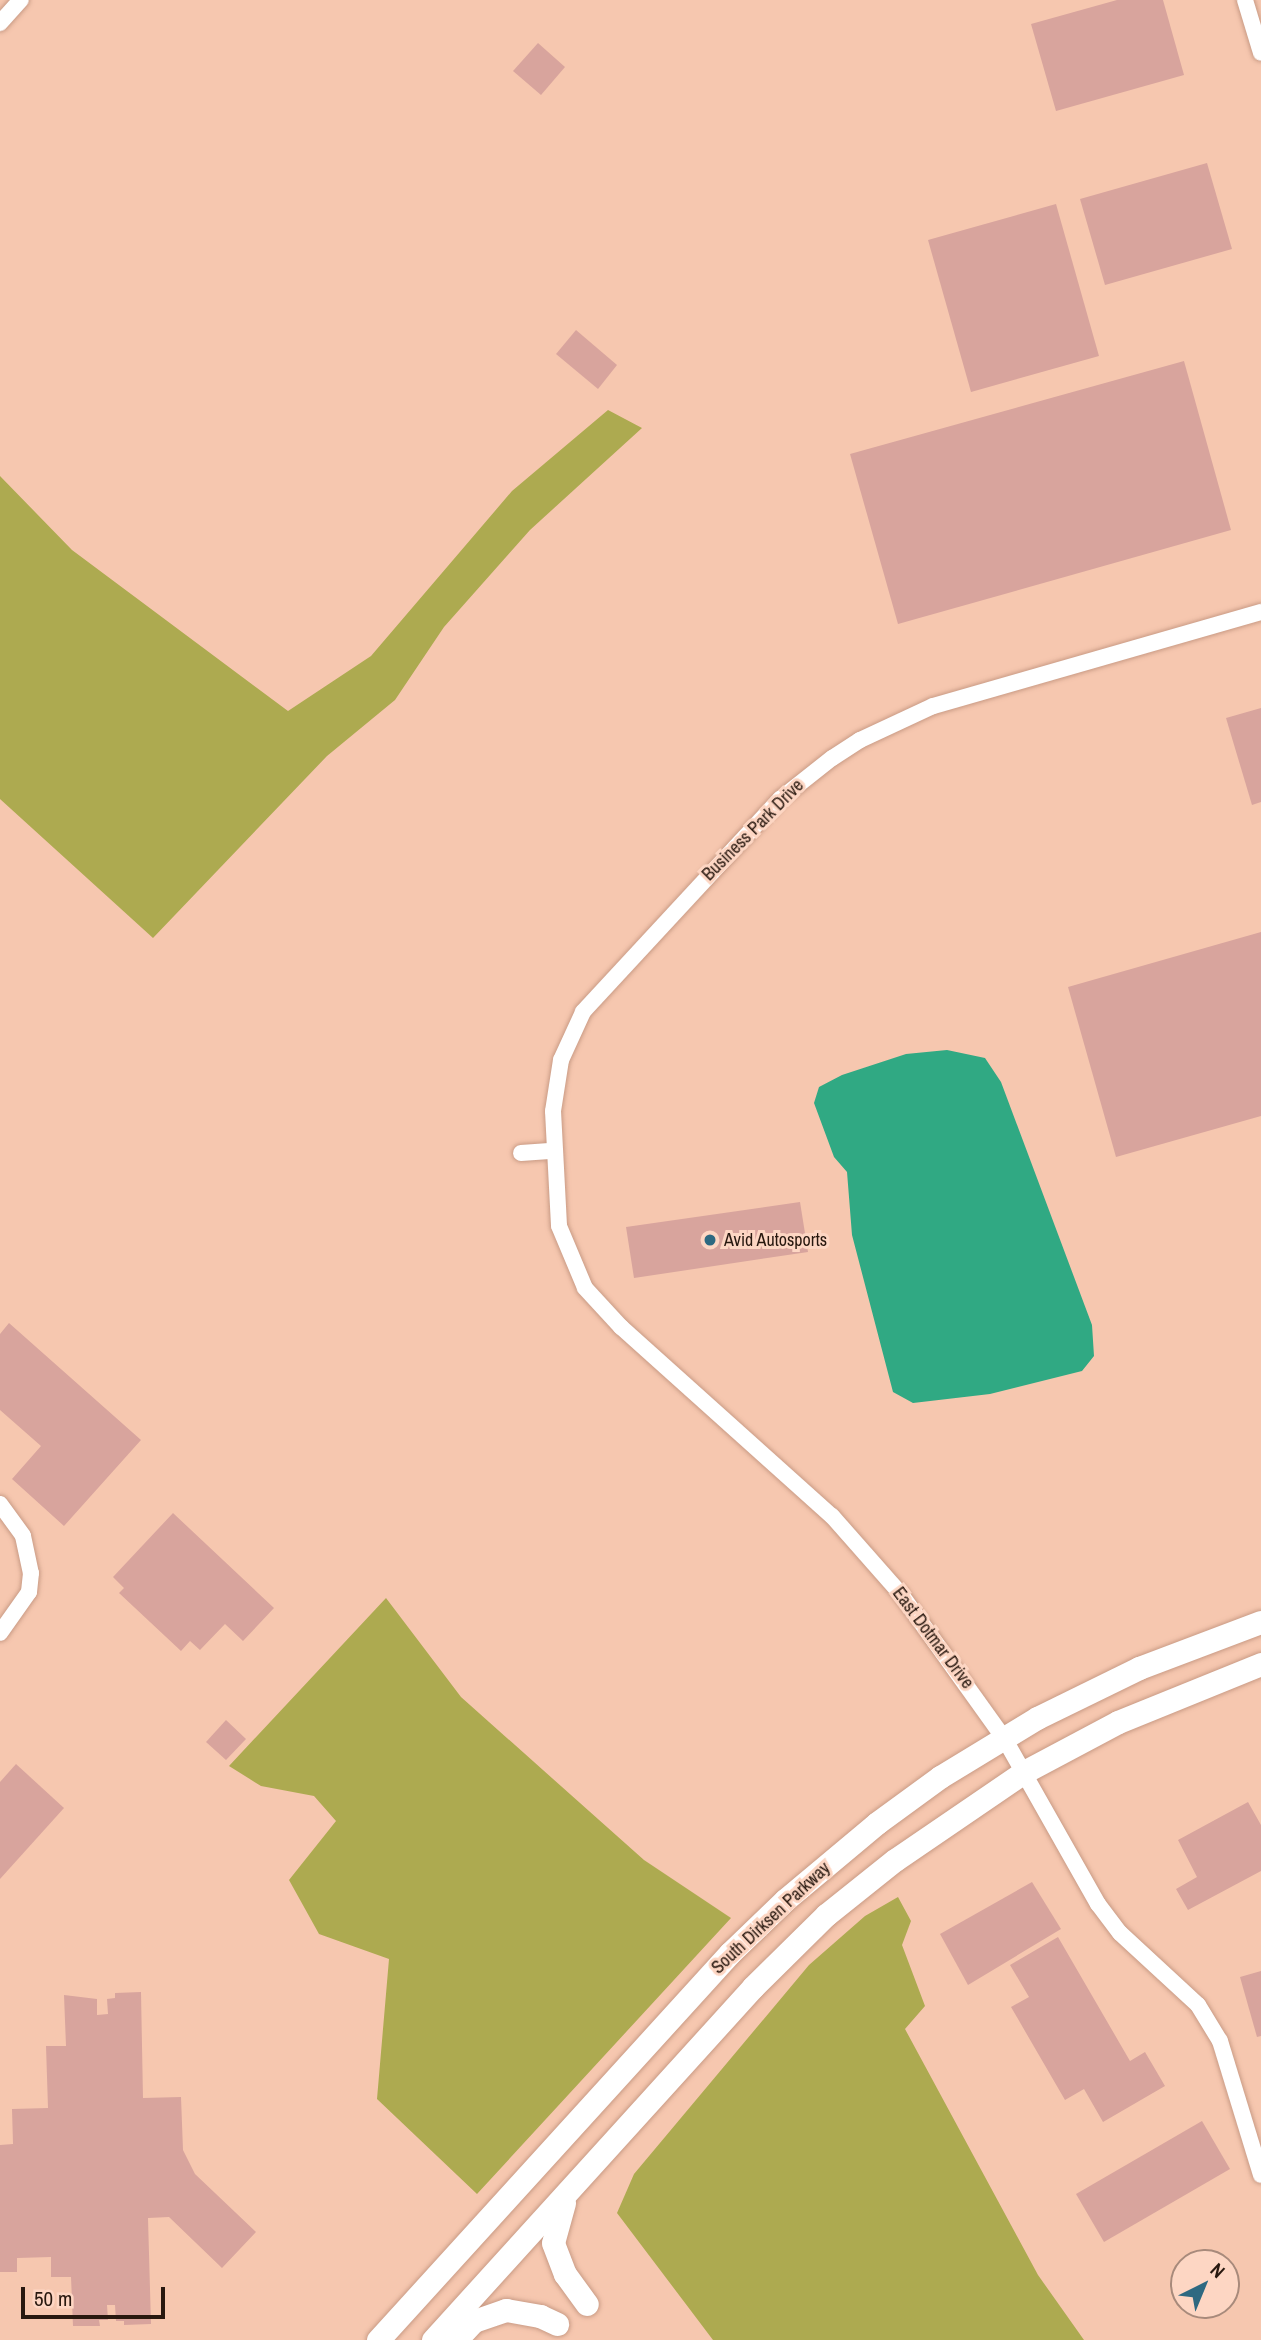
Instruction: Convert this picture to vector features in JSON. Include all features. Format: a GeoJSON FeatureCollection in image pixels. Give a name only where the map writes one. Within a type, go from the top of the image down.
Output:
{"type":"FeatureCollection","features":[{"type":"Feature","properties":{"kind":"main road","name":"South Dirksen Parkway"},"geometry":{"type":"LineString","coordinates":[[378,2340],[730,1953],[785,1900],[877,1823],[1004,1738],[1139,1668],[1261,1622]]}},
{"type":"Feature","properties":{"kind":"main road","name":"South Dirksen Parkway"},"geometry":{"type":"LineString","coordinates":[[433,2340],[753,1987],[826,1915],[926,1837],[1024,1772],[1118,1722],[1261,1664]]}},
{"type":"Feature","properties":{"kind":"main road"},"geometry":{"type":"LineString","coordinates":[[573,2187],[561,2208],[553,2243],[565,2274],[587,2304]]}},
{"type":"Feature","properties":{"kind":"main road"},"geometry":{"type":"LineString","coordinates":[[456,2340],[474,2321],[506,2310],[540,2316],[557,2324]]}},
{"type":"Feature","properties":{"kind":"street"},"geometry":{"type":"LineString","coordinates":[[0,23],[21,0]]}},
{"type":"Feature","properties":{"kind":"street"},"geometry":{"type":"LineString","coordinates":[[1245,0],[1261,53]]}},
{"type":"Feature","properties":{"kind":"street","name":"Business Park Drive"},"geometry":{"type":"LineString","coordinates":[[553,1151],[556,1084],[583,1012],[806,777],[860,740],[933,706],[1261,612]]}},
{"type":"Feature","properties":{"kind":"street"},"geometry":{"type":"LineString","coordinates":[[521,1153],[553,1151]]}},
{"type":"Feature","properties":{"kind":"street","name":"East Dotmar Drive"},"geometry":{"type":"LineString","coordinates":[[553,1151],[565,1247],[600,1307],[832,1516],[900,1593],[1004,1738],[1098,1904],[1120,1933],[1198,2005],[1220,2041],[1261,2175]]}},
{"type":"Feature","properties":{"kind":"street"},"geometry":{"type":"LineString","coordinates":[[0,1504],[23,1536],[30,1555],[29,1592],[0,1633]]}},
{"type":"Feature","properties":{"kind":"shaded area"},"geometry":{"type":"Polygon","coordinates":[[[608,410],[642,428],[530,530],[444,627],[395,700],[327,756],[153,938],[0,799],[0,476],[72,550],[288,711],[371,656],[512,491],[608,410]]]}},
{"type":"Feature","properties":{"kind":"shaded area"},"geometry":{"type":"Polygon","coordinates":[[[947,1050],[985,1058],[1001,1082],[1092,1325],[1094,1356],[1082,1371],[990,1394],[913,1403],[893,1392],[852,1235],[847,1172],[834,1157],[814,1103],[819,1087],[842,1075],[906,1054],[947,1050]]]}},
{"type":"Feature","properties":{"kind":"shaded area"},"geometry":{"type":"Polygon","coordinates":[[[386,1598],[461,1697],[644,1860],[731,1918],[477,2194],[377,2099],[389,1959],[319,1934],[289,1880],[336,1821],[314,1796],[261,1786],[229,1766],[386,1598]]]}},
{"type":"Feature","properties":{"kind":"shaded area"},"geometry":{"type":"Polygon","coordinates":[[[898,1897],[911,1921],[902,1945],[925,2006],[905,2029],[1038,2275],[1084,2340],[713,2340],[617,2213],[634,2174],[809,1965],[865,1916],[898,1897]]]}},
{"type":"Feature","properties":{"kind":"building"},"geometry":{"type":"Polygon","coordinates":[[[1117,0],[1163,0],[1184,75],[1056,111],[1031,24],[1117,0]]]}},
{"type":"Feature","properties":{"kind":"building"},"geometry":{"type":"Polygon","coordinates":[[[538,43],[565,67],[541,95],[513,71],[538,43]]]}},
{"type":"Feature","properties":{"kind":"building"},"geometry":{"type":"Polygon","coordinates":[[[1207,163],[1232,249],[1105,285],[1080,199],[1207,163]]]}},
{"type":"Feature","properties":{"kind":"building"},"geometry":{"type":"Polygon","coordinates":[[[1056,204],[1099,356],[971,392],[928,240],[1056,204]]]}},
{"type":"Feature","properties":{"kind":"building"},"geometry":{"type":"Polygon","coordinates":[[[576,330],[617,365],[598,389],[556,354],[576,330]]]}},
{"type":"Feature","properties":{"kind":"building"},"geometry":{"type":"Polygon","coordinates":[[[1184,361],[1231,530],[898,624],[850,454],[1184,361]]]}},
{"type":"Feature","properties":{"kind":"building"},"geometry":{"type":"Polygon","coordinates":[[[1261,708],[1261,802],[1252,805],[1226,718],[1261,708]]]}},
{"type":"Feature","properties":{"kind":"building"},"geometry":{"type":"Polygon","coordinates":[[[1261,932],[1261,1116],[1116,1157],[1068,987],[1261,932]]]}},
{"type":"Feature","properties":{"kind":"building"},"geometry":{"type":"Polygon","coordinates":[[[800,1202],[808,1252],[634,1278],[626,1227],[800,1202]]]}},
{"type":"Feature","properties":{"kind":"building"},"geometry":{"type":"Polygon","coordinates":[[[9,1323],[141,1440],[64,1526],[12,1479],[41,1446],[0,1410],[0,1334],[9,1323]]]}},
{"type":"Feature","properties":{"kind":"building"},"geometry":{"type":"Polygon","coordinates":[[[173,1513],[274,1608],[243,1641],[225,1624],[200,1650],[190,1641],[181,1651],[119,1593],[124,1588],[113,1577],[173,1513]]]}},
{"type":"Feature","properties":{"kind":"building"},"geometry":{"type":"Polygon","coordinates":[[[226,1720],[246,1739],[226,1760],[206,1742],[226,1720]]]}},
{"type":"Feature","properties":{"kind":"building"},"geometry":{"type":"Polygon","coordinates":[[[16,1764],[64,1808],[0,1879],[0,1782],[16,1764]]]}},
{"type":"Feature","properties":{"kind":"building"},"geometry":{"type":"Polygon","coordinates":[[[1248,1802],[1261,1825],[1261,1871],[1188,1910],[1176,1889],[1197,1877],[1178,1840],[1248,1802]]]}},
{"type":"Feature","properties":{"kind":"building"},"geometry":{"type":"Polygon","coordinates":[[[1032,1882],[1061,1929],[968,1985],[940,1934],[1032,1882]]]}},
{"type":"Feature","properties":{"kind":"building"},"geometry":{"type":"Polygon","coordinates":[[[1058,1937],[1130,2061],[1145,2052],[1165,2086],[1103,2122],[1084,2089],[1065,2100],[1011,2007],[1029,1997],[1010,1965],[1058,1937]]]}},
{"type":"Feature","properties":{"kind":"building"},"geometry":{"type":"Polygon","coordinates":[[[1261,1971],[1261,2036],[1257,2037],[1240,1977],[1261,1971]]]}},
{"type":"Feature","properties":{"kind":"building"},"geometry":{"type":"Polygon","coordinates":[[[141,1992],[143,2098],[181,2097],[183,2150],[195,2174],[256,2232],[222,2268],[169,2217],[148,2218],[151,2324],[124,2325],[124,2321],[116,2321],[115,2305],[107,2305],[108,2320],[99,2320],[100,2326],[73,2326],[71,2277],[51,2277],[51,2257],[17,2258],[17,2272],[0,2272],[0,2145],[13,2144],[12,2109],[48,2108],[46,2046],[66,2046],[64,1995],[97,1999],[97,2015],[108,2014],[107,1999],[115,1998],[115,1993],[141,1992]]]}},
{"type":"Feature","properties":{"kind":"building"},"geometry":{"type":"Polygon","coordinates":[[[1202,2121],[1230,2169],[1104,2242],[1076,2194],[1202,2121]]]}},
{"type":"Feature","properties":{"kind":"place","name":"Avid Autosports"},"geometry":{"type":"Point","coordinates":[710,1240]}}]}
